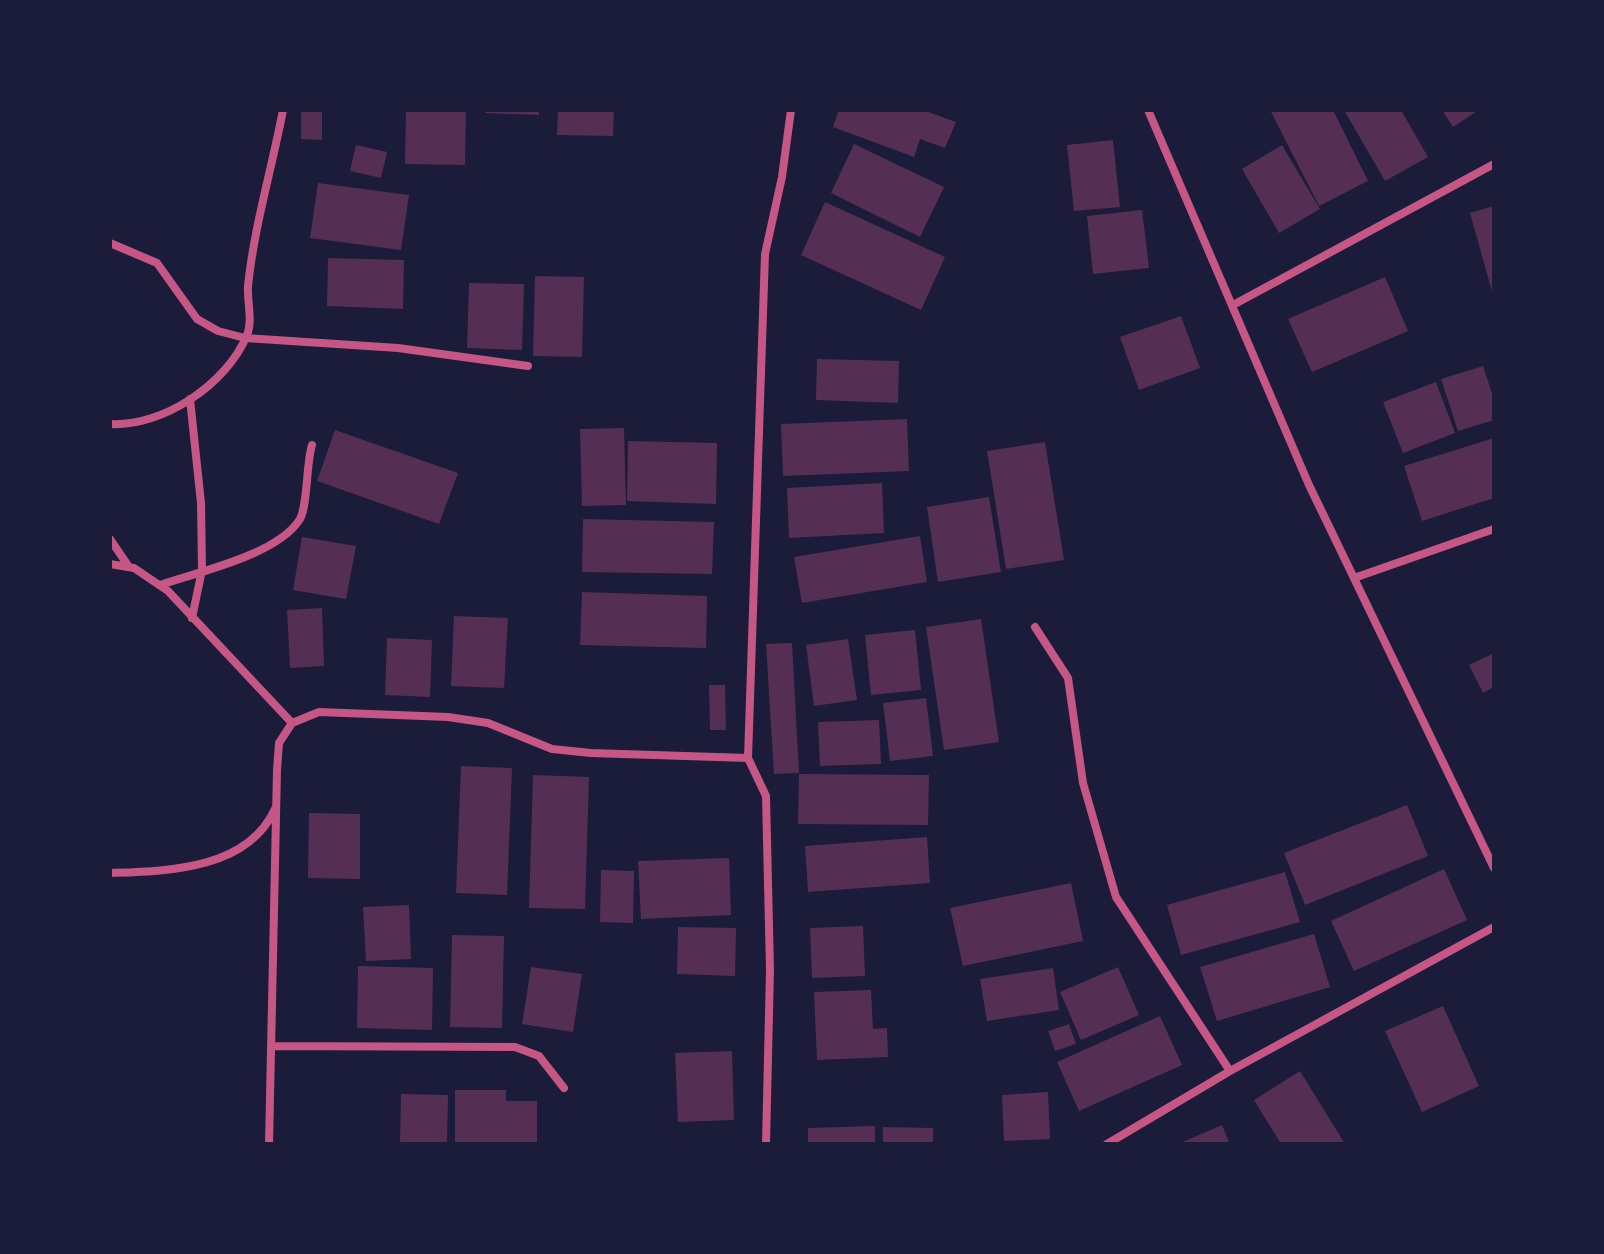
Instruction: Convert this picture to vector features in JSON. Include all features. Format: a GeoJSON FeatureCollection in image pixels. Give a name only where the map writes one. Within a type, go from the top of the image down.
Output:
{"type":"FeatureCollection","features":[{"type":"Feature","properties":{"kind":"street"},"geometry":{"type":"LineString","coordinates":[[110,424],[130,425],[190,399],[228,366],[249,332],[248,287],[283,110]]}},
{"type":"Feature","properties":{"kind":"street"},"geometry":{"type":"LineString","coordinates":[[766,1144],[770,970],[766,796],[748,758],[765,254],[782,177],[791,110]]}},
{"type":"Feature","properties":{"kind":"street"},"geometry":{"type":"LineString","coordinates":[[1148,110],[1309,485],[1494,868]]}},
{"type":"Feature","properties":{"kind":"street"},"geometry":{"type":"LineString","coordinates":[[1233,305],[1494,164]]}},
{"type":"Feature","properties":{"kind":"street"},"geometry":{"type":"LineString","coordinates":[[110,243],[157,263],[197,319],[218,331],[245,338],[398,348],[528,366]]}},
{"type":"Feature","properties":{"kind":"street"},"geometry":{"type":"LineString","coordinates":[[190,399],[201,503],[202,570],[192,618]]}},
{"type":"Feature","properties":{"kind":"street"},"geometry":{"type":"LineString","coordinates":[[160,585],[278,540],[301,518],[312,445]]}},
{"type":"Feature","properties":{"kind":"street"},"geometry":{"type":"LineString","coordinates":[[1354,578],[1494,529]]}},
{"type":"Feature","properties":{"kind":"street"},"geometry":{"type":"LineString","coordinates":[[110,539],[129,567]]}},
{"type":"Feature","properties":{"kind":"street"},"geometry":{"type":"LineString","coordinates":[[110,564],[129,567],[160,585],[292,723]]}},
{"type":"Feature","properties":{"kind":"street"},"geometry":{"type":"LineString","coordinates":[[1035,627],[1068,678],[1083,783],[1116,897],[1230,1071]]}},
{"type":"Feature","properties":{"kind":"street"},"geometry":{"type":"LineString","coordinates":[[269,1144],[279,743],[292,723],[319,712],[448,717],[488,723],[552,749],[748,758]]}},
{"type":"Feature","properties":{"kind":"street"},"geometry":{"type":"LineString","coordinates":[[110,873],[212,863],[266,827],[277,804]]}},
{"type":"Feature","properties":{"kind":"street"},"geometry":{"type":"LineString","coordinates":[[1107,1144],[1230,1071],[1494,927]]}},
{"type":"Feature","properties":{"kind":"street"},"geometry":{"type":"LineString","coordinates":[[272,1046],[515,1047],[539,1056],[564,1088]]}},
{"type":"Feature","properties":{"kind":"building"},"geometry":{"type":"Polygon","coordinates":[[[301,110],[322,110],[322,140],[301,139],[301,110]]]}},
{"type":"Feature","properties":{"kind":"building"},"geometry":{"type":"Polygon","coordinates":[[[406,110],[466,110],[465,165],[405,164],[406,110]]]}},
{"type":"Feature","properties":{"kind":"building"},"geometry":{"type":"Polygon","coordinates":[[[486,110],[539,110],[539,115],[485,113],[486,110]]]}},
{"type":"Feature","properties":{"kind":"building"},"geometry":{"type":"Polygon","coordinates":[[[558,110],[614,110],[613,136],[557,135],[558,110]]]}},
{"type":"Feature","properties":{"kind":"building"},"geometry":{"type":"Polygon","coordinates":[[[839,110],[923,110],[956,122],[945,148],[920,139],[914,157],[833,127],[839,110]]]}},
{"type":"Feature","properties":{"kind":"building"},"geometry":{"type":"Polygon","coordinates":[[[1270,110],[1333,110],[1368,181],[1319,206],[1270,110]]]}},
{"type":"Feature","properties":{"kind":"building"},"geometry":{"type":"Polygon","coordinates":[[[1344,110],[1401,110],[1428,157],[1385,181],[1344,110]]]}},
{"type":"Feature","properties":{"kind":"building"},"geometry":{"type":"Polygon","coordinates":[[[1442,110],[1479,110],[1453,127],[1442,110]]]}},
{"type":"Feature","properties":{"kind":"building"},"geometry":{"type":"Polygon","coordinates":[[[1113,140],[1120,207],[1074,211],[1067,145],[1113,140]]]}},
{"type":"Feature","properties":{"kind":"building"},"geometry":{"type":"Polygon","coordinates":[[[854,144],[944,187],[920,237],[831,193],[854,144]]]}},
{"type":"Feature","properties":{"kind":"building"},"geometry":{"type":"Polygon","coordinates":[[[356,145],[387,152],[381,178],[350,171],[356,145]]]}},
{"type":"Feature","properties":{"kind":"building"},"geometry":{"type":"Polygon","coordinates":[[[1282,145],[1320,209],[1279,233],[1242,169],[1282,145]]]}},
{"type":"Feature","properties":{"kind":"building"},"geometry":{"type":"Polygon","coordinates":[[[318,183],[409,195],[401,250],[310,238],[318,183]]]}},
{"type":"Feature","properties":{"kind":"building"},"geometry":{"type":"Polygon","coordinates":[[[825,202],[945,257],[921,310],[801,255],[825,202]]]}},
{"type":"Feature","properties":{"kind":"building"},"geometry":{"type":"Polygon","coordinates":[[[1494,206],[1494,295],[1493,295],[1470,213],[1494,206]]]}},
{"type":"Feature","properties":{"kind":"building"},"geometry":{"type":"Polygon","coordinates":[[[1142,210],[1149,268],[1093,274],[1087,216],[1142,210]]]}},
{"type":"Feature","properties":{"kind":"building"},"geometry":{"type":"Polygon","coordinates":[[[328,258],[404,260],[403,309],[327,306],[328,258]]]}},
{"type":"Feature","properties":{"kind":"building"},"geometry":{"type":"Polygon","coordinates":[[[535,276],[584,277],[582,357],[533,356],[535,276]]]}},
{"type":"Feature","properties":{"kind":"building"},"geometry":{"type":"Polygon","coordinates":[[[1385,277],[1408,331],[1312,372],[1288,319],[1385,277]]]}},
{"type":"Feature","properties":{"kind":"building"},"geometry":{"type":"Polygon","coordinates":[[[469,283],[524,284],[522,350],[467,348],[469,283]]]}},
{"type":"Feature","properties":{"kind":"building"},"geometry":{"type":"Polygon","coordinates":[[[1181,316],[1200,368],[1139,390],[1120,337],[1181,316]]]}},
{"type":"Feature","properties":{"kind":"building"},"geometry":{"type":"Polygon","coordinates":[[[817,359],[899,361],[898,403],[816,400],[817,359]]]}},
{"type":"Feature","properties":{"kind":"building"},"geometry":{"type":"Polygon","coordinates":[[[1483,366],[1494,399],[1494,420],[1458,431],[1441,379],[1483,366]]]}},
{"type":"Feature","properties":{"kind":"building"},"geometry":{"type":"Polygon","coordinates":[[[1436,382],[1455,433],[1403,453],[1383,402],[1436,382]]]}},
{"type":"Feature","properties":{"kind":"building"},"geometry":{"type":"Polygon","coordinates":[[[907,419],[909,471],[783,476],[781,424],[907,419]]]}},
{"type":"Feature","properties":{"kind":"building"},"geometry":{"type":"Polygon","coordinates":[[[624,428],[626,505],[582,506],[580,429],[624,428]]]}},
{"type":"Feature","properties":{"kind":"building"},"geometry":{"type":"Polygon","coordinates":[[[335,430],[458,473],[439,524],[317,481],[335,430]]]}},
{"type":"Feature","properties":{"kind":"building"},"geometry":{"type":"Polygon","coordinates":[[[1494,438],[1494,498],[1422,521],[1404,466],[1494,438]]]}},
{"type":"Feature","properties":{"kind":"building"},"geometry":{"type":"Polygon","coordinates":[[[628,441],[717,443],[716,504],[627,501],[628,441]]]}},
{"type":"Feature","properties":{"kind":"building"},"geometry":{"type":"Polygon","coordinates":[[[1045,442],[1064,560],[1006,569],[987,451],[1045,442]]]}},
{"type":"Feature","properties":{"kind":"building"},"geometry":{"type":"Polygon","coordinates":[[[882,483],[884,533],[789,538],[787,488],[882,483]]]}},
{"type":"Feature","properties":{"kind":"building"},"geometry":{"type":"Polygon","coordinates":[[[989,497],[1001,572],[938,582],[927,507],[989,497]]]}},
{"type":"Feature","properties":{"kind":"building"},"geometry":{"type":"Polygon","coordinates":[[[583,519],[714,522],[712,574],[582,572],[583,519]]]}},
{"type":"Feature","properties":{"kind":"building"},"geometry":{"type":"Polygon","coordinates":[[[920,536],[927,582],[802,603],[794,557],[920,536]]]}},
{"type":"Feature","properties":{"kind":"building"},"geometry":{"type":"Polygon","coordinates":[[[302,537],[356,546],[346,599],[293,590],[302,537]]]}},
{"type":"Feature","properties":{"kind":"building"},"geometry":{"type":"Polygon","coordinates":[[[582,592],[707,596],[706,648],[580,645],[582,592]]]}},
{"type":"Feature","properties":{"kind":"building"},"geometry":{"type":"Polygon","coordinates":[[[322,608],[324,666],[290,668],[287,610],[322,608]]]}},
{"type":"Feature","properties":{"kind":"building"},"geometry":{"type":"Polygon","coordinates":[[[454,616],[508,618],[504,688],[451,686],[454,616]]]}},
{"type":"Feature","properties":{"kind":"building"},"geometry":{"type":"Polygon","coordinates":[[[981,619],[999,742],[944,750],[926,627],[981,619]]]}},
{"type":"Feature","properties":{"kind":"building"},"geometry":{"type":"Polygon","coordinates":[[[915,630],[921,690],[871,695],[865,635],[915,630]]]}},
{"type":"Feature","properties":{"kind":"building"},"geometry":{"type":"Polygon","coordinates":[[[387,638],[432,640],[430,697],[385,695],[387,638]]]}},
{"type":"Feature","properties":{"kind":"building"},"geometry":{"type":"Polygon","coordinates":[[[848,639],[857,700],[814,706],[806,645],[848,639]]]}},
{"type":"Feature","properties":{"kind":"building"},"geometry":{"type":"Polygon","coordinates":[[[792,643],[799,773],[774,774],[766,644],[792,643]]]}},
{"type":"Feature","properties":{"kind":"building"},"geometry":{"type":"Polygon","coordinates":[[[1494,653],[1494,687],[1483,693],[1469,665],[1494,653]]]}},
{"type":"Feature","properties":{"kind":"building"},"geometry":{"type":"Polygon","coordinates":[[[709,685],[725,685],[726,730],[710,730],[709,685]]]}},
{"type":"Feature","properties":{"kind":"building"},"geometry":{"type":"Polygon","coordinates":[[[926,698],[933,756],[890,761],[883,703],[926,698]]]}},
{"type":"Feature","properties":{"kind":"building"},"geometry":{"type":"Polygon","coordinates":[[[879,720],[881,764],[820,766],[818,722],[879,720]]]}},
{"type":"Feature","properties":{"kind":"building"},"geometry":{"type":"Polygon","coordinates":[[[461,766],[512,768],[507,895],[456,893],[461,766]]]}},
{"type":"Feature","properties":{"kind":"building"},"geometry":{"type":"Polygon","coordinates":[[[799,774],[929,775],[928,825],[798,824],[799,774]]]}},
{"type":"Feature","properties":{"kind":"building"},"geometry":{"type":"Polygon","coordinates":[[[533,775],[589,777],[585,909],[529,908],[533,775]]]}},
{"type":"Feature","properties":{"kind":"building"},"geometry":{"type":"Polygon","coordinates":[[[1407,805],[1428,856],[1305,905],[1284,853],[1407,805]]]}},
{"type":"Feature","properties":{"kind":"building"},"geometry":{"type":"Polygon","coordinates":[[[309,813],[360,814],[360,879],[308,878],[309,813]]]}},
{"type":"Feature","properties":{"kind":"building"},"geometry":{"type":"Polygon","coordinates":[[[927,837],[930,883],[808,892],[805,846],[927,837]]]}},
{"type":"Feature","properties":{"kind":"building"},"geometry":{"type":"Polygon","coordinates":[[[729,858],[731,915],[641,919],[638,861],[729,858]]]}},
{"type":"Feature","properties":{"kind":"building"},"geometry":{"type":"Polygon","coordinates":[[[1444,869],[1467,920],[1354,971],[1331,921],[1444,869]]]}},
{"type":"Feature","properties":{"kind":"building"},"geometry":{"type":"Polygon","coordinates":[[[601,870],[634,871],[633,923],[600,922],[601,870]]]}},
{"type":"Feature","properties":{"kind":"building"},"geometry":{"type":"Polygon","coordinates":[[[1285,872],[1300,922],[1181,955],[1167,905],[1285,872]]]}},
{"type":"Feature","properties":{"kind":"building"},"geometry":{"type":"Polygon","coordinates":[[[1071,883],[1083,941],[963,966],[950,908],[1071,883]]]}},
{"type":"Feature","properties":{"kind":"building"},"geometry":{"type":"Polygon","coordinates":[[[409,905],[411,959],[366,961],[363,907],[409,905]]]}},
{"type":"Feature","properties":{"kind":"building"},"geometry":{"type":"Polygon","coordinates":[[[863,926],[865,976],[812,978],[810,928],[863,926]]]}},
{"type":"Feature","properties":{"kind":"building"},"geometry":{"type":"Polygon","coordinates":[[[678,927],[736,928],[735,976],[677,974],[678,927]]]}},
{"type":"Feature","properties":{"kind":"building"},"geometry":{"type":"Polygon","coordinates":[[[1314,934],[1330,987],[1217,1021],[1200,967],[1314,934]]]}},
{"type":"Feature","properties":{"kind":"building"},"geometry":{"type":"Polygon","coordinates":[[[452,935],[504,936],[502,1028],[450,1027],[452,935]]]}},
{"type":"Feature","properties":{"kind":"building"},"geometry":{"type":"Polygon","coordinates":[[[358,966],[433,968],[432,1030],[357,1028],[358,966]]]}},
{"type":"Feature","properties":{"kind":"building"},"geometry":{"type":"Polygon","coordinates":[[[531,967],[582,974],[573,1032],[522,1024],[531,967]]]}},
{"type":"Feature","properties":{"kind":"building"},"geometry":{"type":"Polygon","coordinates":[[[1118,967],[1139,1015],[1081,1040],[1060,992],[1118,967]]]}},
{"type":"Feature","properties":{"kind":"building"},"geometry":{"type":"Polygon","coordinates":[[[1053,968],[1059,1010],[987,1021],[980,979],[1053,968]]]}},
{"type":"Feature","properties":{"kind":"building"},"geometry":{"type":"Polygon","coordinates":[[[871,990],[873,1029],[887,1028],[888,1057],[817,1060],[814,992],[871,990]]]}},
{"type":"Feature","properties":{"kind":"building"},"geometry":{"type":"Polygon","coordinates":[[[1443,1006],[1479,1086],[1422,1112],[1385,1031],[1443,1006]]]}},
{"type":"Feature","properties":{"kind":"building"},"geometry":{"type":"Polygon","coordinates":[[[1160,1016],[1182,1065],[1079,1111],[1057,1062],[1160,1016]]]}},
{"type":"Feature","properties":{"kind":"building"},"geometry":{"type":"Polygon","coordinates":[[[1069,1024],[1076,1044],[1055,1051],[1048,1031],[1069,1024]]]}},
{"type":"Feature","properties":{"kind":"building"},"geometry":{"type":"Polygon","coordinates":[[[732,1051],[734,1120],[678,1122],[675,1053],[732,1051]]]}},
{"type":"Feature","properties":{"kind":"building"},"geometry":{"type":"Polygon","coordinates":[[[1300,1071],[1345,1144],[1281,1144],[1254,1100],[1300,1071]]]}},
{"type":"Feature","properties":{"kind":"building"},"geometry":{"type":"Polygon","coordinates":[[[455,1090],[506,1090],[506,1101],[537,1101],[537,1144],[455,1144],[455,1090]]]}},
{"type":"Feature","properties":{"kind":"building"},"geometry":{"type":"Polygon","coordinates":[[[1048,1092],[1050,1139],[1004,1141],[1002,1095],[1048,1092]]]}},
{"type":"Feature","properties":{"kind":"building"},"geometry":{"type":"Polygon","coordinates":[[[401,1094],[448,1095],[447,1144],[400,1144],[401,1094]]]}},
{"type":"Feature","properties":{"kind":"building"},"geometry":{"type":"Polygon","coordinates":[[[1222,1125],[1230,1144],[1178,1144],[1222,1125]]]}},
{"type":"Feature","properties":{"kind":"building"},"geometry":{"type":"Polygon","coordinates":[[[875,1126],[875,1144],[808,1144],[808,1128],[875,1126]]]}},
{"type":"Feature","properties":{"kind":"building"},"geometry":{"type":"Polygon","coordinates":[[[883,1127],[933,1128],[933,1144],[883,1144],[883,1127]]]}}]}
